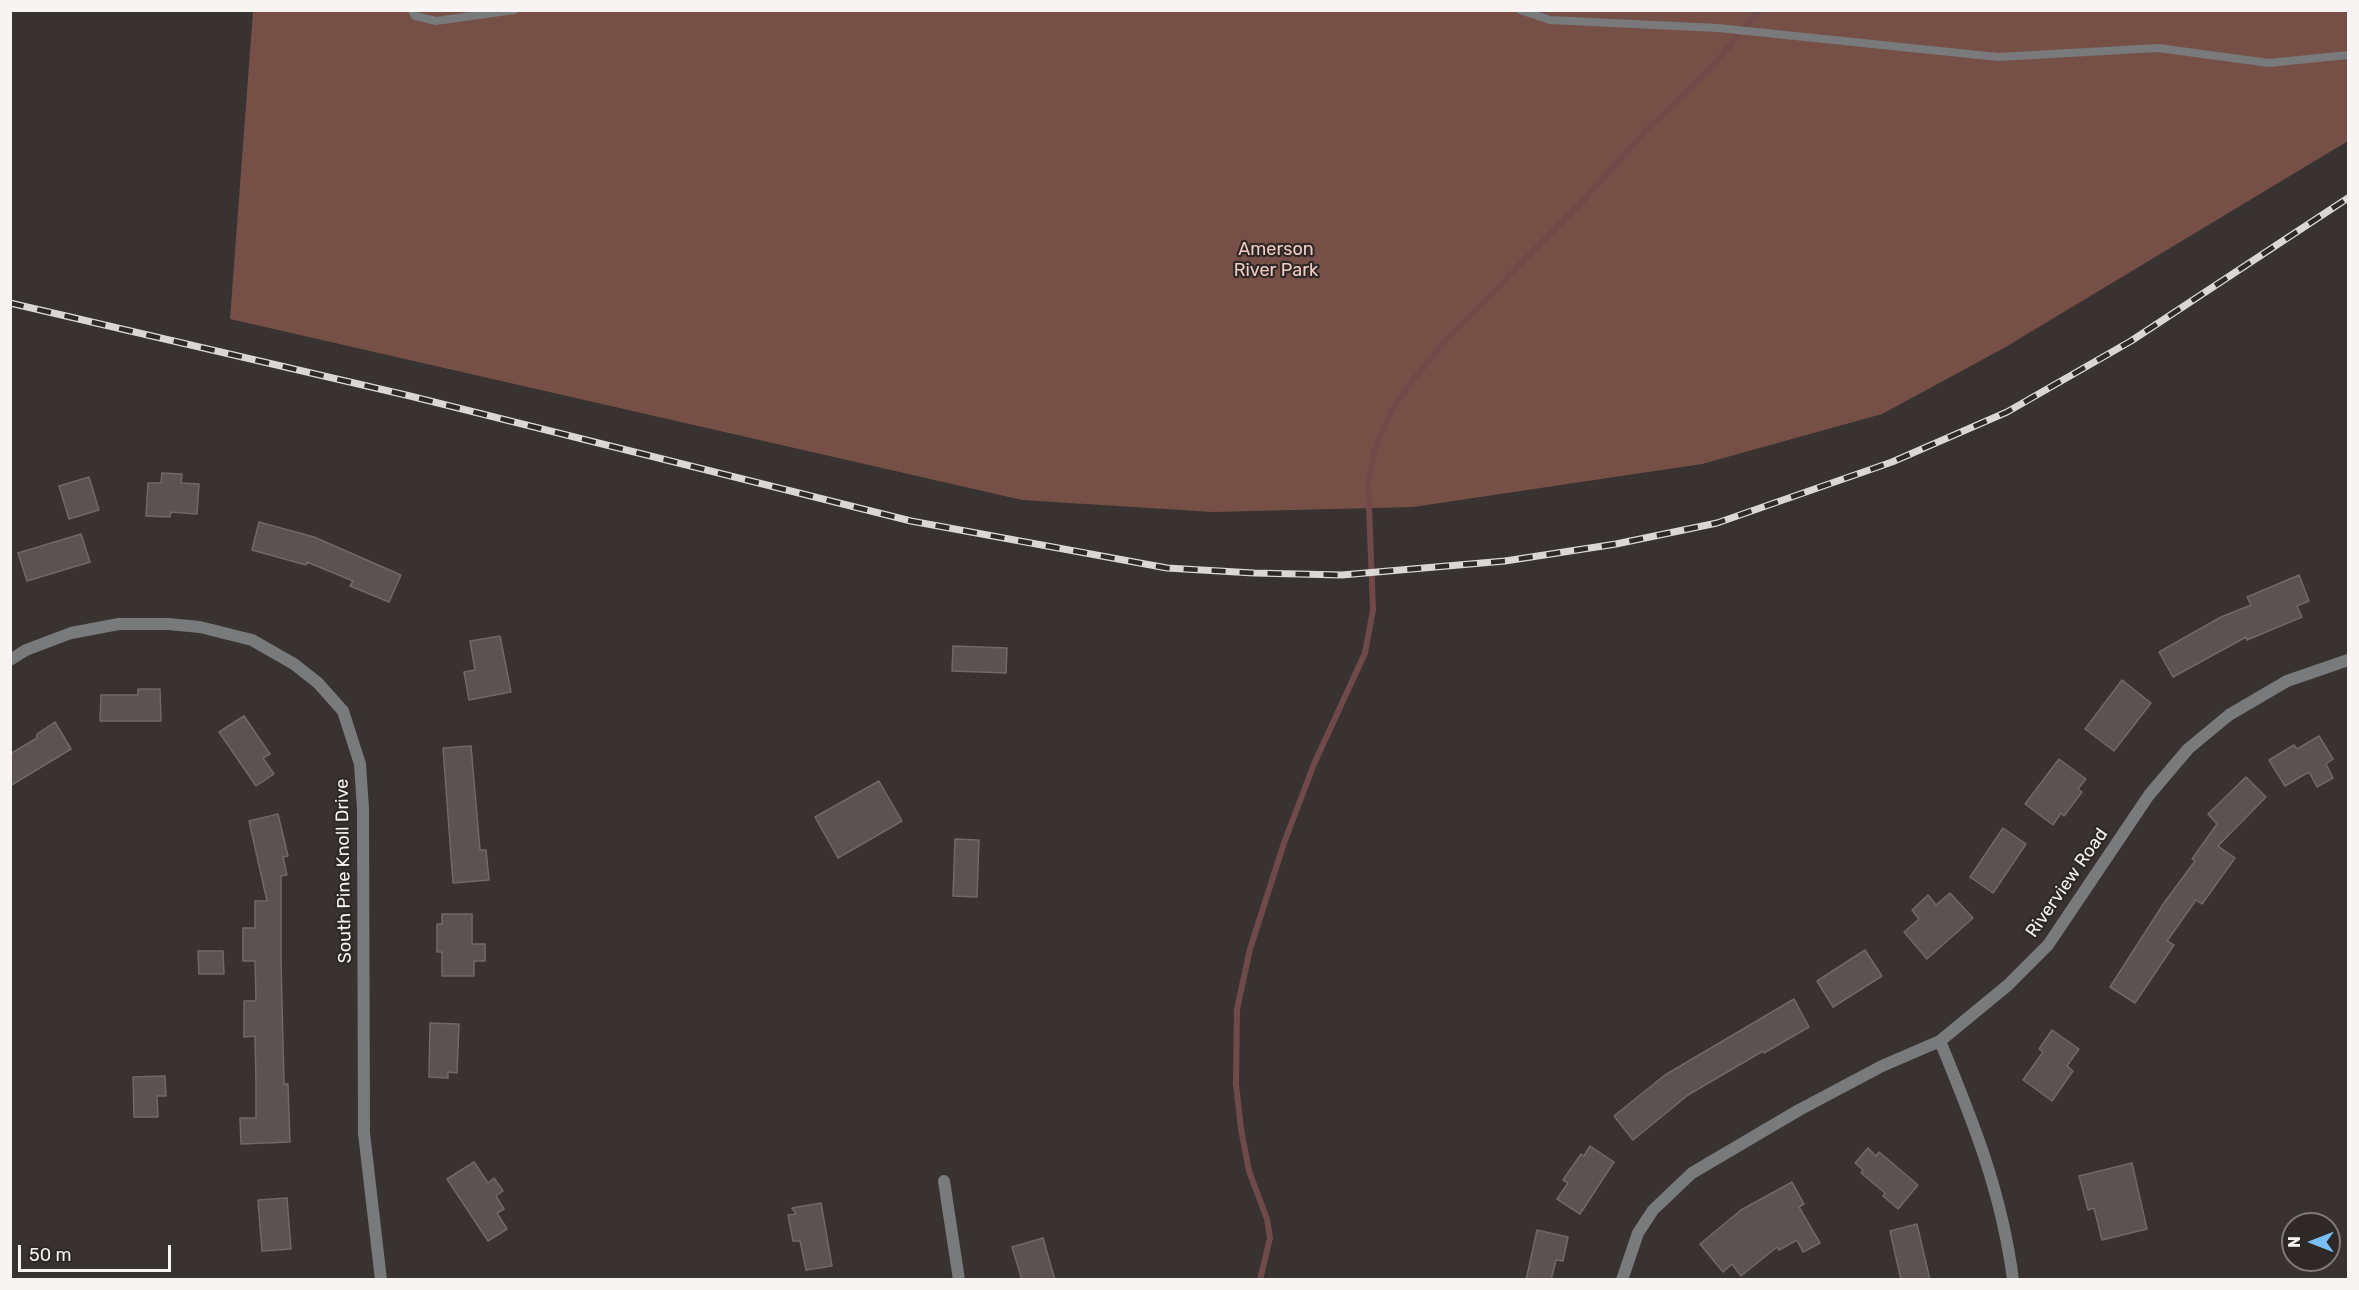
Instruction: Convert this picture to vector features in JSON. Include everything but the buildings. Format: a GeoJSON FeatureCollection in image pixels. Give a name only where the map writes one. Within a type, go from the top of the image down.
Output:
{"type":"FeatureCollection","features":[{"type":"Feature","properties":{"kind":"street","name":"South Pine Knoll Drive"},"geometry":{"type":"LineString","coordinates":[[10,660],[26,650],[70,633],[119,624],[168,624],[200,627],[252,640],[294,664],[318,683],[343,711],[360,764],[363,797],[364,1133],[381,1280]]}},
{"type":"Feature","properties":{"kind":"street","name":"Riverview Road"},"geometry":{"type":"LineString","coordinates":[[1622,1280],[1638,1233],[1653,1210],[1692,1173],[1809,1104],[1882,1066],[1940,1041],[2008,985],[2048,945],[2149,795],[2188,749],[2229,715],[2287,681],[2349,660]]}},
{"type":"Feature","properties":{"kind":"street"},"geometry":{"type":"LineString","coordinates":[[1940,1041],[1979,1136],[1998,1198],[2013,1280]]}},
{"type":"Feature","properties":{"kind":"street"},"geometry":{"type":"LineString","coordinates":[[944,1181],[959,1280]]}},
{"type":"Feature","properties":{"kind":"lane"},"geometry":{"type":"LineString","coordinates":[[412,10],[414,16],[436,21],[514,10]]}},
{"type":"Feature","properties":{"kind":"lane"},"geometry":{"type":"LineString","coordinates":[[1520,10],[1550,20],[1718,28],[1998,57],[2158,48],[2269,63],[2349,55]]}},
{"type":"Feature","properties":{"kind":"green space","name":"Amerson River Park"},"geometry":{"type":"Polygon","coordinates":[[[253,11],[2348,11],[2348,141],[2004,348],[1882,414],[1702,464],[1413,507],[1213,512],[1022,500],[230,319],[253,11]]]}},
{"type":"Feature","properties":{"kind":"waterway"},"geometry":{"type":"LineString","coordinates":[[1260,1280],[1270,1238],[1267,1219],[1249,1171],[1241,1129],[1236,1084],[1237,1009],[1250,949],[1284,843],[1314,764],[1365,653],[1373,610],[1368,480],[1375,449],[1391,411],[1446,340],[1575,209],[1643,134],[1712,67],[1759,10]]}},
{"type":"Feature","properties":{"kind":"railway"},"geometry":{"type":"LineString","coordinates":[[10,303],[410,396],[911,521],[1167,568],[1342,575],[1505,561],[1616,544],[1717,523],[1892,462],[2007,412],[2131,341],[2348,198]]}}]}
